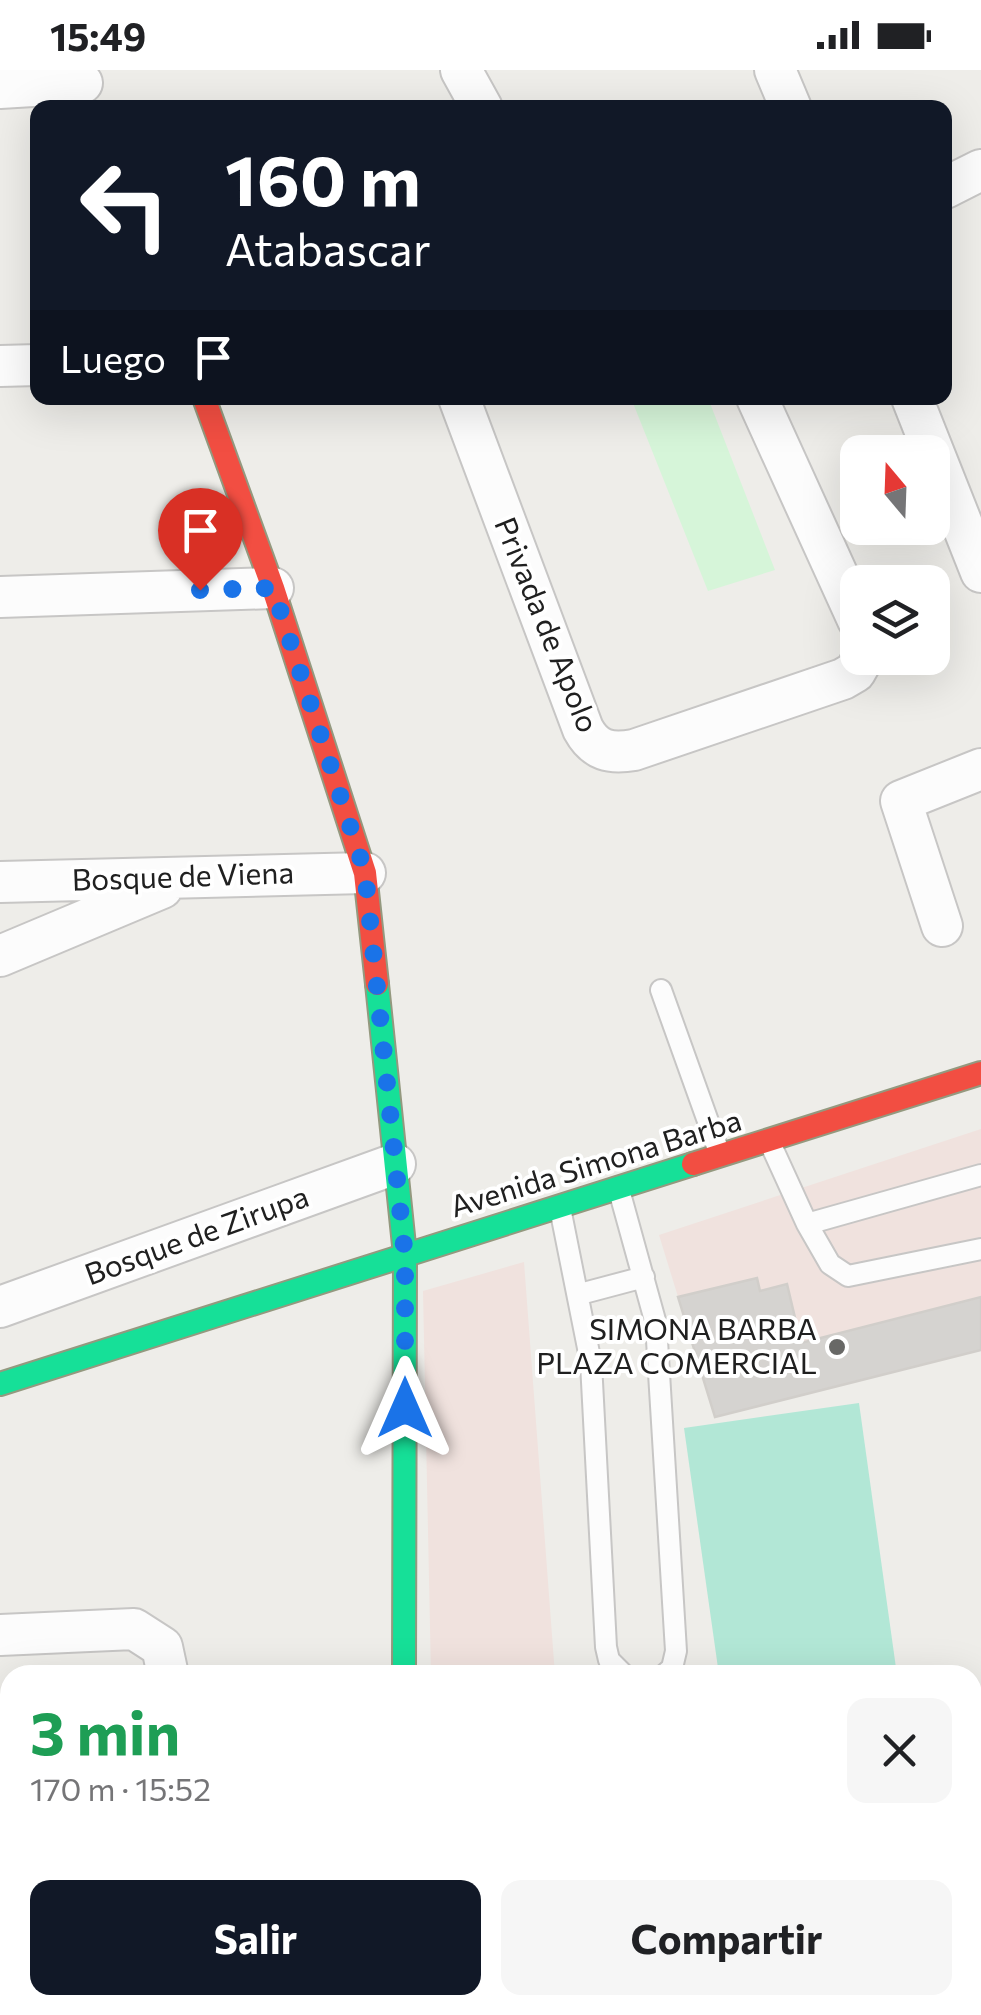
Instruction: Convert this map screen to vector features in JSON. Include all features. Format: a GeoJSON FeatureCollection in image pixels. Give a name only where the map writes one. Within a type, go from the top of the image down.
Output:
{"type":"FeatureCollection","features":[{"type":"Feature","properties":{"kind":"street"},"geometry":{"type":"LineString","coordinates":[[461,70],[478,100]]}},
{"type":"Feature","properties":{"kind":"street"},"geometry":{"type":"LineString","coordinates":[[774,70],[787,100]]}},
{"type":"Feature","properties":{"kind":"street"},"geometry":{"type":"LineString","coordinates":[[0,88],[83,87]]}},
{"type":"Feature","properties":{"kind":"street"},"geometry":{"type":"LineString","coordinates":[[952,184],[981,170]]}},
{"type":"Feature","properties":{"kind":"street"},"geometry":{"type":"LineString","coordinates":[[0,366],[30,365]]}},
{"type":"Feature","properties":{"kind":"street"},"geometry":{"type":"LineString","coordinates":[[207,405],[273,588],[365,872],[405,1256],[404,1665]]}},
{"type":"Feature","properties":{"kind":"street","name":"Privada de Apolo"},"geometry":{"type":"LineString","coordinates":[[462,405],[583,730],[599,749],[634,750],[850,675]]}},
{"type":"Feature","properties":{"kind":"street"},"geometry":{"type":"LineString","coordinates":[[760,405],[840,580]]}},
{"type":"Feature","properties":{"kind":"street"},"geometry":{"type":"LineString","coordinates":[[915,405],[981,572]]}},
{"type":"Feature","properties":{"kind":"street"},"geometry":{"type":"LineString","coordinates":[[0,597],[273,588]]}},
{"type":"Feature","properties":{"kind":"street"},"geometry":{"type":"LineString","coordinates":[[942,926],[901,801],[981,769]]}},
{"type":"Feature","properties":{"kind":"street","name":"Bosque de Viena"},"geometry":{"type":"LineString","coordinates":[[0,882],[180,881],[365,872]]}},
{"type":"Feature","properties":{"kind":"street"},"geometry":{"type":"LineString","coordinates":[[0,956],[180,881]]}},
{"type":"Feature","properties":{"kind":"street","name":"Avenida Simona Barba"},"geometry":{"type":"LineString","coordinates":[[0,1384],[981,1073]]}},
{"type":"Feature","properties":{"kind":"street","name":"Bosque de Zirupa"},"geometry":{"type":"LineString","coordinates":[[0,1307],[395,1164]]}},
{"type":"Feature","properties":{"kind":"street"},"geometry":{"type":"LineString","coordinates":[[0,1635],[134,1629],[162,1647],[166,1665]]}},
{"type":"Feature","properties":{"kind":"lane"},"geometry":{"type":"LineString","coordinates":[[660,990],[721,1156]]}},
{"type":"Feature","properties":{"kind":"lane"},"geometry":{"type":"LineString","coordinates":[[770,1142],[830,1264],[848,1276],[981,1249]]}},
{"type":"Feature","properties":{"kind":"lane"},"geometry":{"type":"LineString","coordinates":[[807,1224],[981,1175]]}},
{"type":"Feature","properties":{"kind":"lane"},"geometry":{"type":"LineString","coordinates":[[618,1188],[656,1324],[676,1651],[672,1665]]}},
{"type":"Feature","properties":{"kind":"lane"},"geometry":{"type":"LineString","coordinates":[[560,1206],[591,1363],[606,1647],[613,1665]]}},
{"type":"Feature","properties":{"kind":"lane"},"geometry":{"type":"LineString","coordinates":[[580,1294],[644,1277]]}},
{"type":"Feature","properties":{"kind":"shaded area"},"geometry":{"type":"Polygon","coordinates":[[[981,1129],[981,1350],[715,1417],[659,1235],[981,1129]]]}},
{"type":"Feature","properties":{"kind":"shaded area"},"geometry":{"type":"Polygon","coordinates":[[[524,1262],[554,1665],[431,1665],[423,1291],[524,1262]]]}},
{"type":"Feature","properties":{"kind":"green space"},"geometry":{"type":"Polygon","coordinates":[[[634,405],[711,405],[775,570],[708,591],[634,405]]]}},
{"type":"Feature","properties":{"kind":"green space"},"geometry":{"type":"Polygon","coordinates":[[[859,1403],[896,1665],[718,1665],[684,1428],[859,1403]]]}},
{"type":"Feature","properties":{"kind":"building","name":"SIMONA BARBA PLAZA COMERCIAL"},"geometry":{"type":"Polygon","coordinates":[[[757,1278],[760,1291],[787,1284],[801,1343],[981,1297],[981,1350],[715,1417],[678,1297],[757,1278]]]}},
{"type":"Feature","properties":{"kind":"traffic: fast"},"geometry":{"type":"LineString","coordinates":[[377,984],[405,1255],[404,1665]]}},
{"type":"Feature","properties":{"kind":"traffic: fast"},"geometry":{"type":"LineString","coordinates":[[0,1384],[693,1164]]}},
{"type":"Feature","properties":{"kind":"traffic: jam"},"geometry":{"type":"LineString","coordinates":[[207,405],[273,588],[365,873],[377,984]]}},
{"type":"Feature","properties":{"kind":"traffic: jam"},"geometry":{"type":"LineString","coordinates":[[693,1164],[981,1073]]}},
{"type":"Feature","properties":{"kind":"place","name":"SIMONA BARBA PLAZA COMERCIAL"},"geometry":{"type":"Point","coordinates":[837,1347]}},
{"type":"Feature","properties":{"kind":"route"},"geometry":{"type":"LineString","coordinates":[[200,590],[273,588],[365,872],[405,1256],[405,1408]]}}]}
